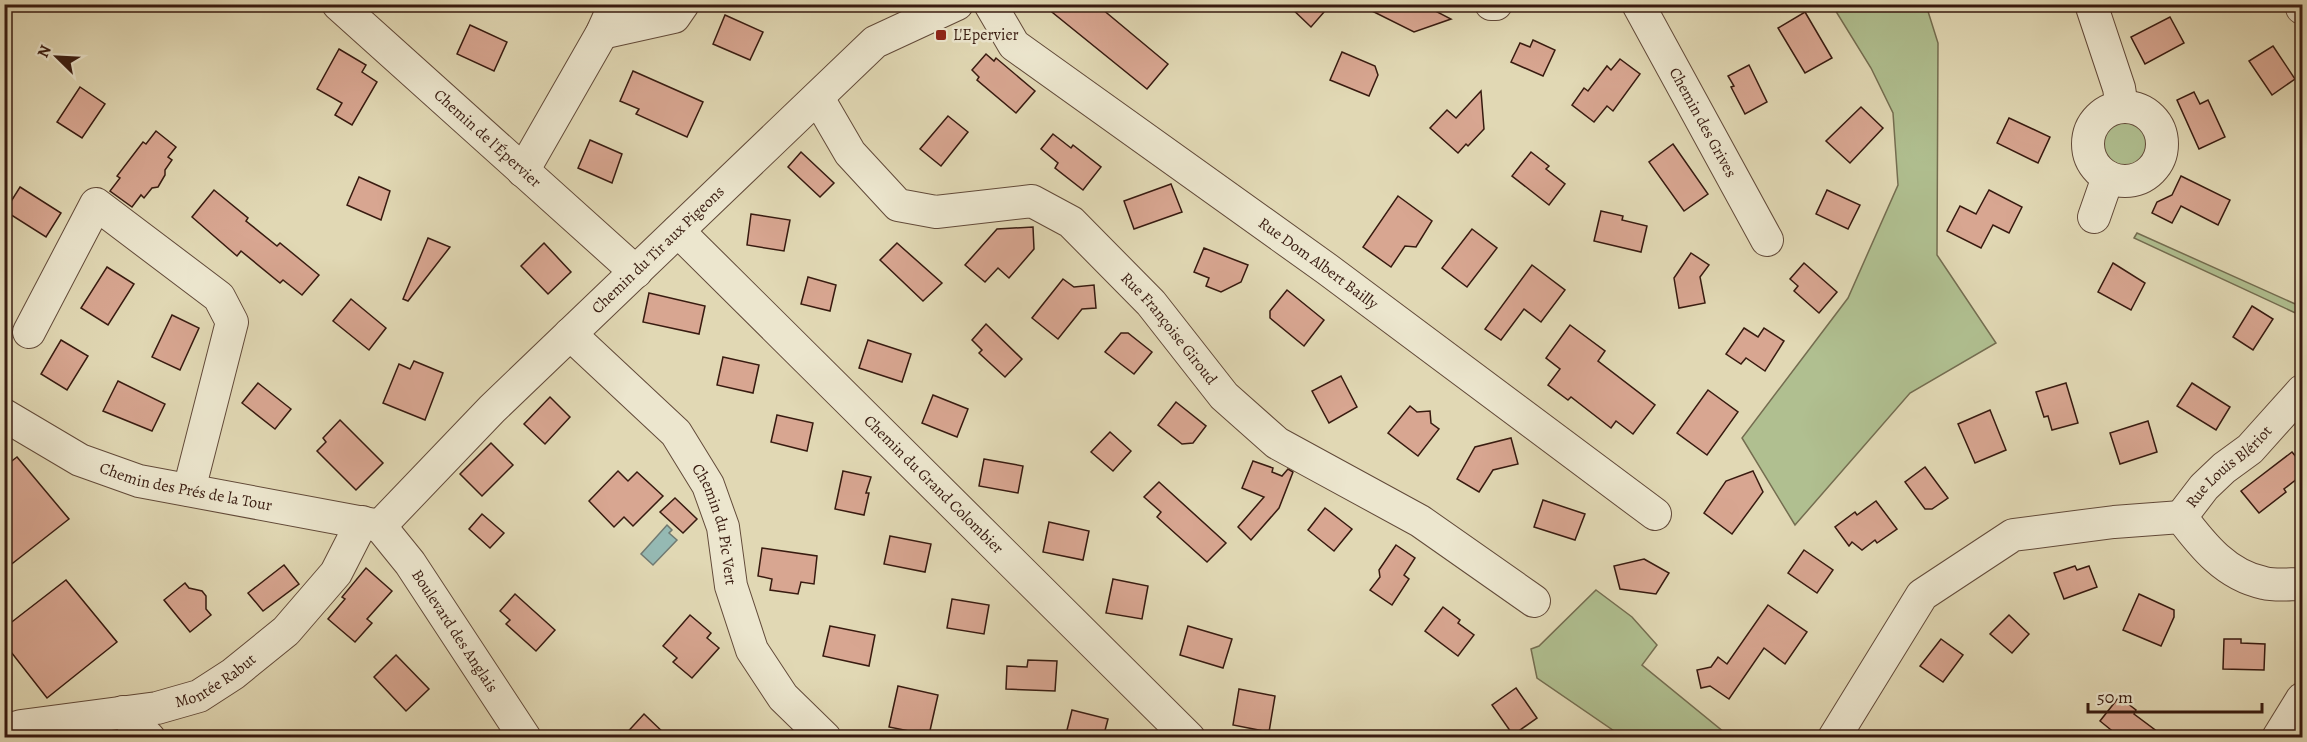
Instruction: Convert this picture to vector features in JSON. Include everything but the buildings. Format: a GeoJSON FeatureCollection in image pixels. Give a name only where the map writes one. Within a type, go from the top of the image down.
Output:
{"type":"FeatureCollection","features":[{"type":"Feature","properties":{"kind":"street","name":"Chemin de l'Épervier"},"geometry":{"type":"LineString","coordinates":[[338,4],[636,272]]}},
{"type":"Feature","properties":{"kind":"street"},"geometry":{"type":"LineString","coordinates":[[523,171],[602,33],[615,4]]}},
{"type":"Feature","properties":{"kind":"street"},"geometry":{"type":"LineString","coordinates":[[602,33],[674,17],[683,4]]}},
{"type":"Feature","properties":{"kind":"street","name":"Chemin du Tir aux Pigeons"},"geometry":{"type":"LineString","coordinates":[[371,524],[875,42],[957,4]]}},
{"type":"Feature","properties":{"kind":"street","name":"Rue Dom Albert Bailly"},"geometry":{"type":"LineString","coordinates":[[990,4],[1014,45],[1327,269],[1655,514]]}},
{"type":"Feature","properties":{"kind":"street"},"geometry":{"type":"LineString","coordinates":[[1491,4],[1496,4]]}},
{"type":"Feature","properties":{"kind":"street","name":"Chemin des Grives"},"geometry":{"type":"LineString","coordinates":[[1638,4],[1767,240]]}},
{"type":"Feature","properties":{"kind":"street"},"geometry":{"type":"LineString","coordinates":[[2091,4],[2119,88],[2122,107]]}},
{"type":"Feature","properties":{"kind":"street","name":"Rue Françoise Giroud"},"geometry":{"type":"LineString","coordinates":[[818,98],[850,153],[898,205],[936,212],[1032,201],[1071,222],[1151,303],[1224,396],[1277,443],[1420,521],[1534,601]]}},
{"type":"Feature","properties":{"kind":"street"},"geometry":{"type":"LineString","coordinates":[[2122,107],[2134,108],[2146,113],[2155,122],[2160,133],[2161,151],[2153,168],[2144,176],[2132,180],[2120,181],[2108,177],[2098,170],[2092,160],[2089,137],[2093,126],[2100,116],[2122,107]]}},
{"type":"Feature","properties":{"kind":"street"},"geometry":{"type":"LineString","coordinates":[[2094,217],[2108,177]]}},
{"type":"Feature","properties":{"kind":"street"},"geometry":{"type":"LineString","coordinates":[[30,332],[96,204],[219,297],[232,322],[189,490]]}},
{"type":"Feature","properties":{"kind":"street","name":"Chemin du Grand Colombier"},"geometry":{"type":"LineString","coordinates":[[678,231],[1189,738]]}},
{"type":"Feature","properties":{"kind":"street","name":"Chemin du Pic Vert"},"geometry":{"type":"LineString","coordinates":[[570,334],[676,433],[708,485],[723,527],[730,586],[752,650],[783,697],[825,738]]}},
{"type":"Feature","properties":{"kind":"street","name":"Rue Louis Blériot"},"geometry":{"type":"LineString","coordinates":[[2181,517],[2204,487],[2224,468],[2250,449],[2302,391]]}},
{"type":"Feature","properties":{"kind":"street","name":"Chemin des Prés de la Tour"},"geometry":{"type":"LineString","coordinates":[[4,415],[80,460],[139,481],[371,524]]}},
{"type":"Feature","properties":{"kind":"street"},"geometry":{"type":"LineString","coordinates":[[1834,738],[1922,595],[2013,535],[2114,522],[2181,517],[2205,549],[2230,570],[2265,583],[2302,584]]}},
{"type":"Feature","properties":{"kind":"street","name":"Montée Rabut"},"geometry":{"type":"LineString","coordinates":[[4,730],[158,708],[198,696],[234,674],[286,631],[336,573],[371,524]]}},
{"type":"Feature","properties":{"kind":"street","name":"Boulevard des Anglais"},"geometry":{"type":"LineString","coordinates":[[371,524],[410,563],[525,738]]}},
{"type":"Feature","properties":{"kind":"street"},"geometry":{"type":"LineString","coordinates":[[2278,738],[2302,699]]}},
{"type":"Feature","properties":{"kind":"street"},"geometry":{"type":"LineString","coordinates":[[123,712],[149,738]]}},
{"type":"Feature","properties":{"kind":"green space"},"geometry":{"type":"Polygon","coordinates":[[[1832,5],[1926,5],[1938,43],[1937,255],[1996,343],[1910,393],[1795,525],[1742,438],[1848,298],[1898,185],[1893,113],[1871,68],[1832,5]]]}},
{"type":"Feature","properties":{"kind":"green space"},"geometry":{"type":"Polygon","coordinates":[[[2125,121],[2139,125],[2147,133],[2151,147],[2147,161],[2139,169],[2125,173],[2111,169],[2103,161],[2099,147],[2103,133],[2111,125],[2125,121]]]}},
{"type":"Feature","properties":{"kind":"green space"},"geometry":{"type":"Polygon","coordinates":[[[2137,233],[2302,307],[2302,316],[2134,238],[2137,233]]]}},
{"type":"Feature","properties":{"kind":"green space"},"geometry":{"type":"Polygon","coordinates":[[[1596,590],[1632,617],[1657,645],[1642,665],[1730,737],[1623,737],[1537,678],[1531,649],[1539,646],[1596,590]]]}},
{"type":"Feature","properties":{"kind":"water"},"geometry":{"type":"Polygon","coordinates":[[[667,525],[672,530],[669,533],[677,540],[653,565],[641,554],[667,525]]]}},
{"type":"Feature","properties":{"kind":"place","name":"L'Epervier"},"geometry":{"type":"Point","coordinates":[941,35]}}]}
